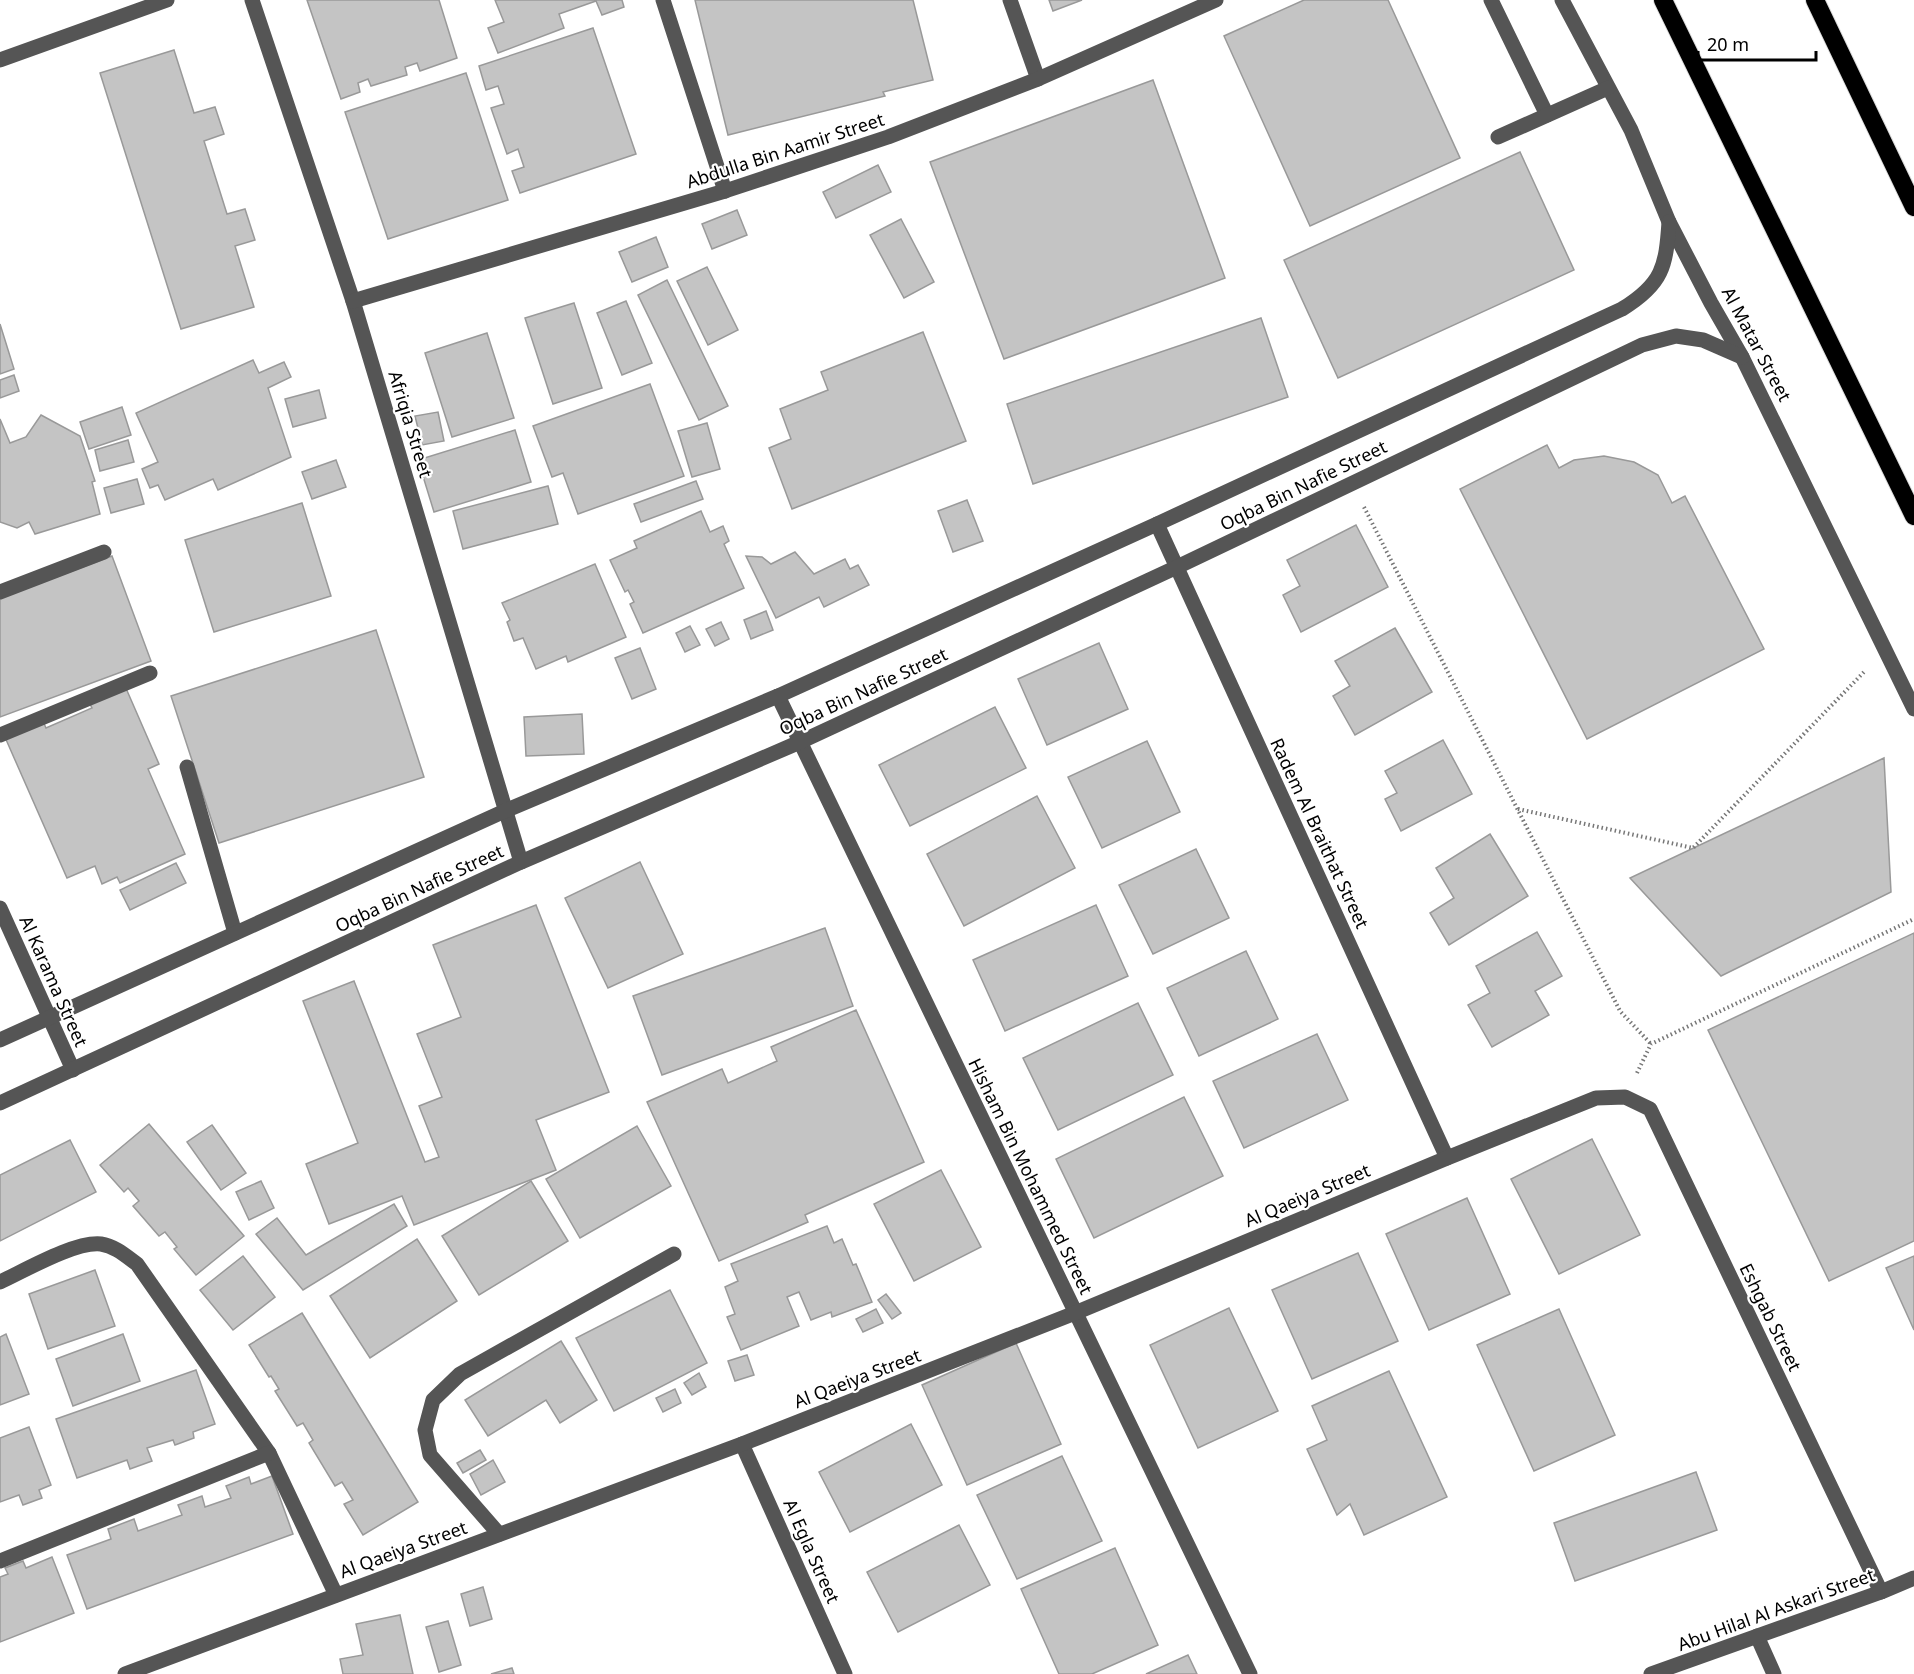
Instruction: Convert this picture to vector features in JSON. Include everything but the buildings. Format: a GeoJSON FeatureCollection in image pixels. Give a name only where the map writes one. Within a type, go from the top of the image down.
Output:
{"type":"FeatureCollection","features":[{"type":"Feature","properties":{"kind":"highway"},"geometry":{"type":"LineString","coordinates":[[1663,0],[1914,516]]}},
{"type":"Feature","properties":{"kind":"highway"},"geometry":{"type":"LineString","coordinates":[[1819,4],[1914,207]]}},
{"type":"Feature","properties":{"kind":"street"},"geometry":{"type":"LineString","coordinates":[[0,60],[167,0]]}},
{"type":"Feature","properties":{"kind":"street","name":"Afriqia Street"},"geometry":{"type":"LineString","coordinates":[[252,0],[353,301],[521,862]]}},
{"type":"Feature","properties":{"kind":"street"},"geometry":{"type":"LineString","coordinates":[[663,0],[725,191]]}},
{"type":"Feature","properties":{"kind":"street"},"geometry":{"type":"LineString","coordinates":[[1010,0],[1038,79]]}},
{"type":"Feature","properties":{"kind":"street","name":"Abdulla Bin Aamir Street"},"geometry":{"type":"LineString","coordinates":[[353,301],[725,191],[888,137],[1038,79],[1216,0]]}},
{"type":"Feature","properties":{"kind":"street"},"geometry":{"type":"LineString","coordinates":[[1491,0],[1547,115]]}},
{"type":"Feature","properties":{"kind":"street","name":"Al Matar Street"},"geometry":{"type":"LineString","coordinates":[[1562,0],[1631,130],[1669,222],[1742,357],[1914,709]]}},
{"type":"Feature","properties":{"kind":"street"},"geometry":{"type":"LineString","coordinates":[[1498,137],[1608,88]]}},
{"type":"Feature","properties":{"kind":"street","name":"Oqba Bin Nafie Street"},"geometry":{"type":"LineString","coordinates":[[0,1040],[507,810],[778,696],[1157,524],[1632,303],[1642,297],[1657,279],[1666,256],[1669,222]]}},
{"type":"Feature","properties":{"kind":"street","name":"Oqba Bin Nafie Street"},"geometry":{"type":"LineString","coordinates":[[0,1103],[521,862],[800,742],[1177,567],[1642,345],[1676,336],[1703,340],[1742,357]]}},
{"type":"Feature","properties":{"kind":"street","name":"Radem Al Braithat Street"},"geometry":{"type":"LineString","coordinates":[[1157,524],[1447,1158]]}},
{"type":"Feature","properties":{"kind":"street"},"geometry":{"type":"LineString","coordinates":[[0,592],[104,552]]}},
{"type":"Feature","properties":{"kind":"street"},"geometry":{"type":"LineString","coordinates":[[0,735],[150,673]]}},
{"type":"Feature","properties":{"kind":"street","name":"Hisham Bin Mohammed Street"},"geometry":{"type":"LineString","coordinates":[[778,696],[1250,1674]]}},
{"type":"Feature","properties":{"kind":"street"},"geometry":{"type":"LineString","coordinates":[[187,767],[236,933]]}},
{"type":"Feature","properties":{"kind":"street","name":"Al Karama Street"},"geometry":{"type":"LineString","coordinates":[[0,908],[73,1070]]}},
{"type":"Feature","properties":{"kind":"street","name":"Al Qaeiya Street"},"geometry":{"type":"LineString","coordinates":[[125,1674],[742,1444],[1076,1313],[1596,1098],[1625,1097]]}},
{"type":"Feature","properties":{"kind":"street","name":"Eshgab Street"},"geometry":{"type":"LineString","coordinates":[[1625,1097],[1650,1109],[1881,1593]]}},
{"type":"Feature","properties":{"kind":"street"},"geometry":{"type":"LineString","coordinates":[[0,1282],[80,1245],[100,1244],[119,1250],[137,1264],[269,1453],[336,1595]]}},
{"type":"Feature","properties":{"kind":"street"},"geometry":{"type":"LineString","coordinates":[[499,1534],[430,1455],[425,1430],[433,1400],[460,1374],[674,1254]]}},
{"type":"Feature","properties":{"kind":"street","name":"Al Egla Street"},"geometry":{"type":"LineString","coordinates":[[742,1444],[846,1674]]}},
{"type":"Feature","properties":{"kind":"street"},"geometry":{"type":"LineString","coordinates":[[0,1561],[269,1453]]}},
{"type":"Feature","properties":{"kind":"street","name":"Abu Hilal Al Askari Street"},"geometry":{"type":"LineString","coordinates":[[1651,1674],[1881,1593],[1914,1578]]}},
{"type":"Feature","properties":{"kind":"street"},"geometry":{"type":"LineString","coordinates":[[1757,1636],[1774,1674]]}},
{"type":"Feature","properties":{"kind":"path"},"geometry":{"type":"LineString","coordinates":[[1352,483],[1620,1011],[1651,1044]]}},
{"type":"Feature","properties":{"kind":"path"},"geometry":{"type":"LineString","coordinates":[[1517,809],[1693,848],[1885,650]]}},
{"type":"Feature","properties":{"kind":"path"},"geometry":{"type":"LineString","coordinates":[[1625,1097],[1651,1044],[1914,919]]}}]}
